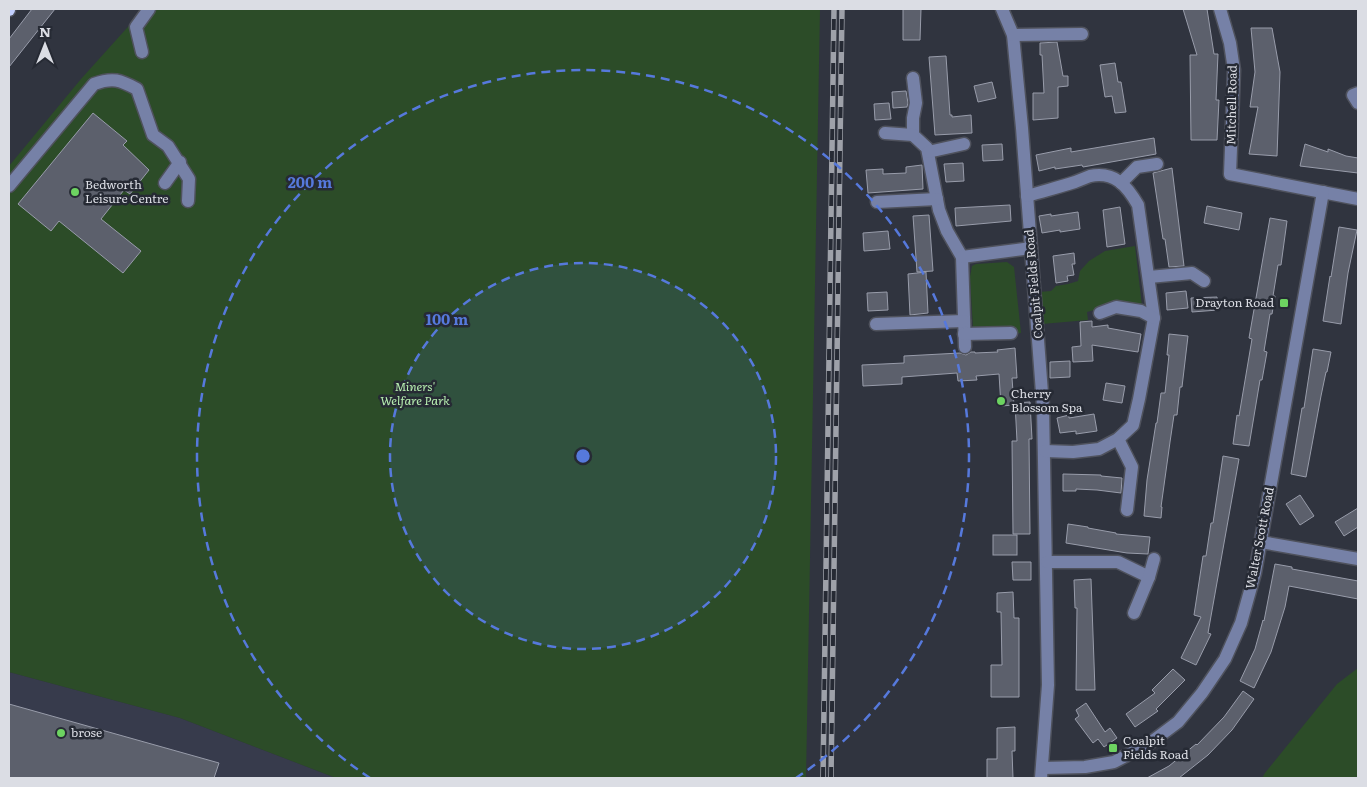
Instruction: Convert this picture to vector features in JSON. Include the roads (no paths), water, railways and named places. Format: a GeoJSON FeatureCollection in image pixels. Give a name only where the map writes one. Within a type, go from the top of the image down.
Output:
{"type":"FeatureCollection","features":[{"type":"Feature","properties":{"kind":"street"},"geometry":{"type":"LineString","coordinates":[[142,52],[136,27],[149,9]]}},
{"type":"Feature","properties":{"kind":"street","name":"Coalpit Fields Road"},"geometry":{"type":"LineString","coordinates":[[1002,9],[1013,35],[1043,406],[1048,686],[1042,773]]}},
{"type":"Feature","properties":{"kind":"street","name":"Mitchell Road"},"geometry":{"type":"LineString","coordinates":[[1220,9],[1230,44],[1234,70],[1230,174],[1323,192]]}},
{"type":"Feature","properties":{"kind":"street"},"geometry":{"type":"LineString","coordinates":[[1013,35],[1082,34]]}},
{"type":"Feature","properties":{"kind":"street"},"geometry":{"type":"LineString","coordinates":[[913,78],[916,103],[913,118],[913,135]]}},
{"type":"Feature","properties":{"kind":"street"},"geometry":{"type":"LineString","coordinates":[[9,186],[94,84],[106,80],[122,81],[138,89],[154,135],[168,146],[180,162],[189,179],[188,201]]}},
{"type":"Feature","properties":{"kind":"street"},"geometry":{"type":"LineString","coordinates":[[1358,93],[1353,95],[1358,103]]}},
{"type":"Feature","properties":{"kind":"street"},"geometry":{"type":"LineString","coordinates":[[885,133],[913,135],[927,148],[939,210],[947,231],[962,257],[964,340],[1011,332]]}},
{"type":"Feature","properties":{"kind":"street"},"geometry":{"type":"LineString","coordinates":[[928,152],[964,144]]}},
{"type":"Feature","properties":{"kind":"street"},"geometry":{"type":"LineString","coordinates":[[165,183],[180,162]]}},
{"type":"Feature","properties":{"kind":"street"},"geometry":{"type":"LineString","coordinates":[[1121,183],[1137,166],[1157,164]]}},
{"type":"Feature","properties":{"kind":"street"},"geometry":{"type":"LineString","coordinates":[[1027,196],[1089,177],[1102,175],[1116,179],[1130,191],[1138,205],[1154,318],[1133,425],[1118,439],[1099,449],[1073,452],[1045,451]]}},
{"type":"Feature","properties":{"kind":"street"},"geometry":{"type":"LineString","coordinates":[[1323,192],[1358,199]]}},
{"type":"Feature","properties":{"kind":"street","name":"Walter Scott Road"},"geometry":{"type":"LineString","coordinates":[[1042,773],[1114,762],[1150,743],[1178,722],[1202,693],[1225,659],[1241,623],[1255,573],[1323,192]]}},
{"type":"Feature","properties":{"kind":"street"},"geometry":{"type":"LineString","coordinates":[[877,202],[937,198]]}},
{"type":"Feature","properties":{"kind":"street"},"geometry":{"type":"LineString","coordinates":[[962,257],[1031,248]]}},
{"type":"Feature","properties":{"kind":"street"},"geometry":{"type":"LineString","coordinates":[[1149,277],[1192,273],[1204,281]]}},
{"type":"Feature","properties":{"kind":"street"},"geometry":{"type":"LineString","coordinates":[[1100,313],[1116,307],[1141,311],[1154,318]]}},
{"type":"Feature","properties":{"kind":"street"},"geometry":{"type":"LineString","coordinates":[[876,324],[964,321]]}},
{"type":"Feature","properties":{"kind":"street"},"geometry":{"type":"LineString","coordinates":[[1118,439],[1132,467],[1127,510]]}},
{"type":"Feature","properties":{"kind":"street"},"geometry":{"type":"LineString","coordinates":[[1261,542],[1358,559]]}},
{"type":"Feature","properties":{"kind":"street"},"geometry":{"type":"LineString","coordinates":[[1134,613],[1149,577],[1154,559]]}},
{"type":"Feature","properties":{"kind":"street"},"geometry":{"type":"LineString","coordinates":[[1046,562],[1118,562],[1149,577]]}},
{"type":"Feature","properties":{"kind":"railway"},"geometry":{"type":"LineString","coordinates":[[823,778],[834,9]]}},
{"type":"Feature","properties":{"kind":"railway"},"geometry":{"type":"LineString","coordinates":[[831,778],[842,9]]}},
{"type":"Feature","properties":{"kind":"place","name":"Bedworth Leisure Centre"},"geometry":{"type":"Point","coordinates":[75,192]}},
{"type":"Feature","properties":{"kind":"place","name":"Drayton Road"},"geometry":{"type":"Point","coordinates":[1284,303]}},
{"type":"Feature","properties":{"kind":"place","name":"Cherry Blossom Spa"},"geometry":{"type":"Point","coordinates":[1001,401]}},
{"type":"Feature","properties":{"kind":"place","name":"brose"},"geometry":{"type":"Point","coordinates":[61,733]}},
{"type":"Feature","properties":{"kind":"place","name":"Coalpit Fields Road"},"geometry":{"type":"Point","coordinates":[1113,748]}},
{"type":"Feature","properties":{"kind":"park label","name":"Miners' Welfare Park"},"geometry":{"type":"Point","coordinates":[415,394]}}]}
